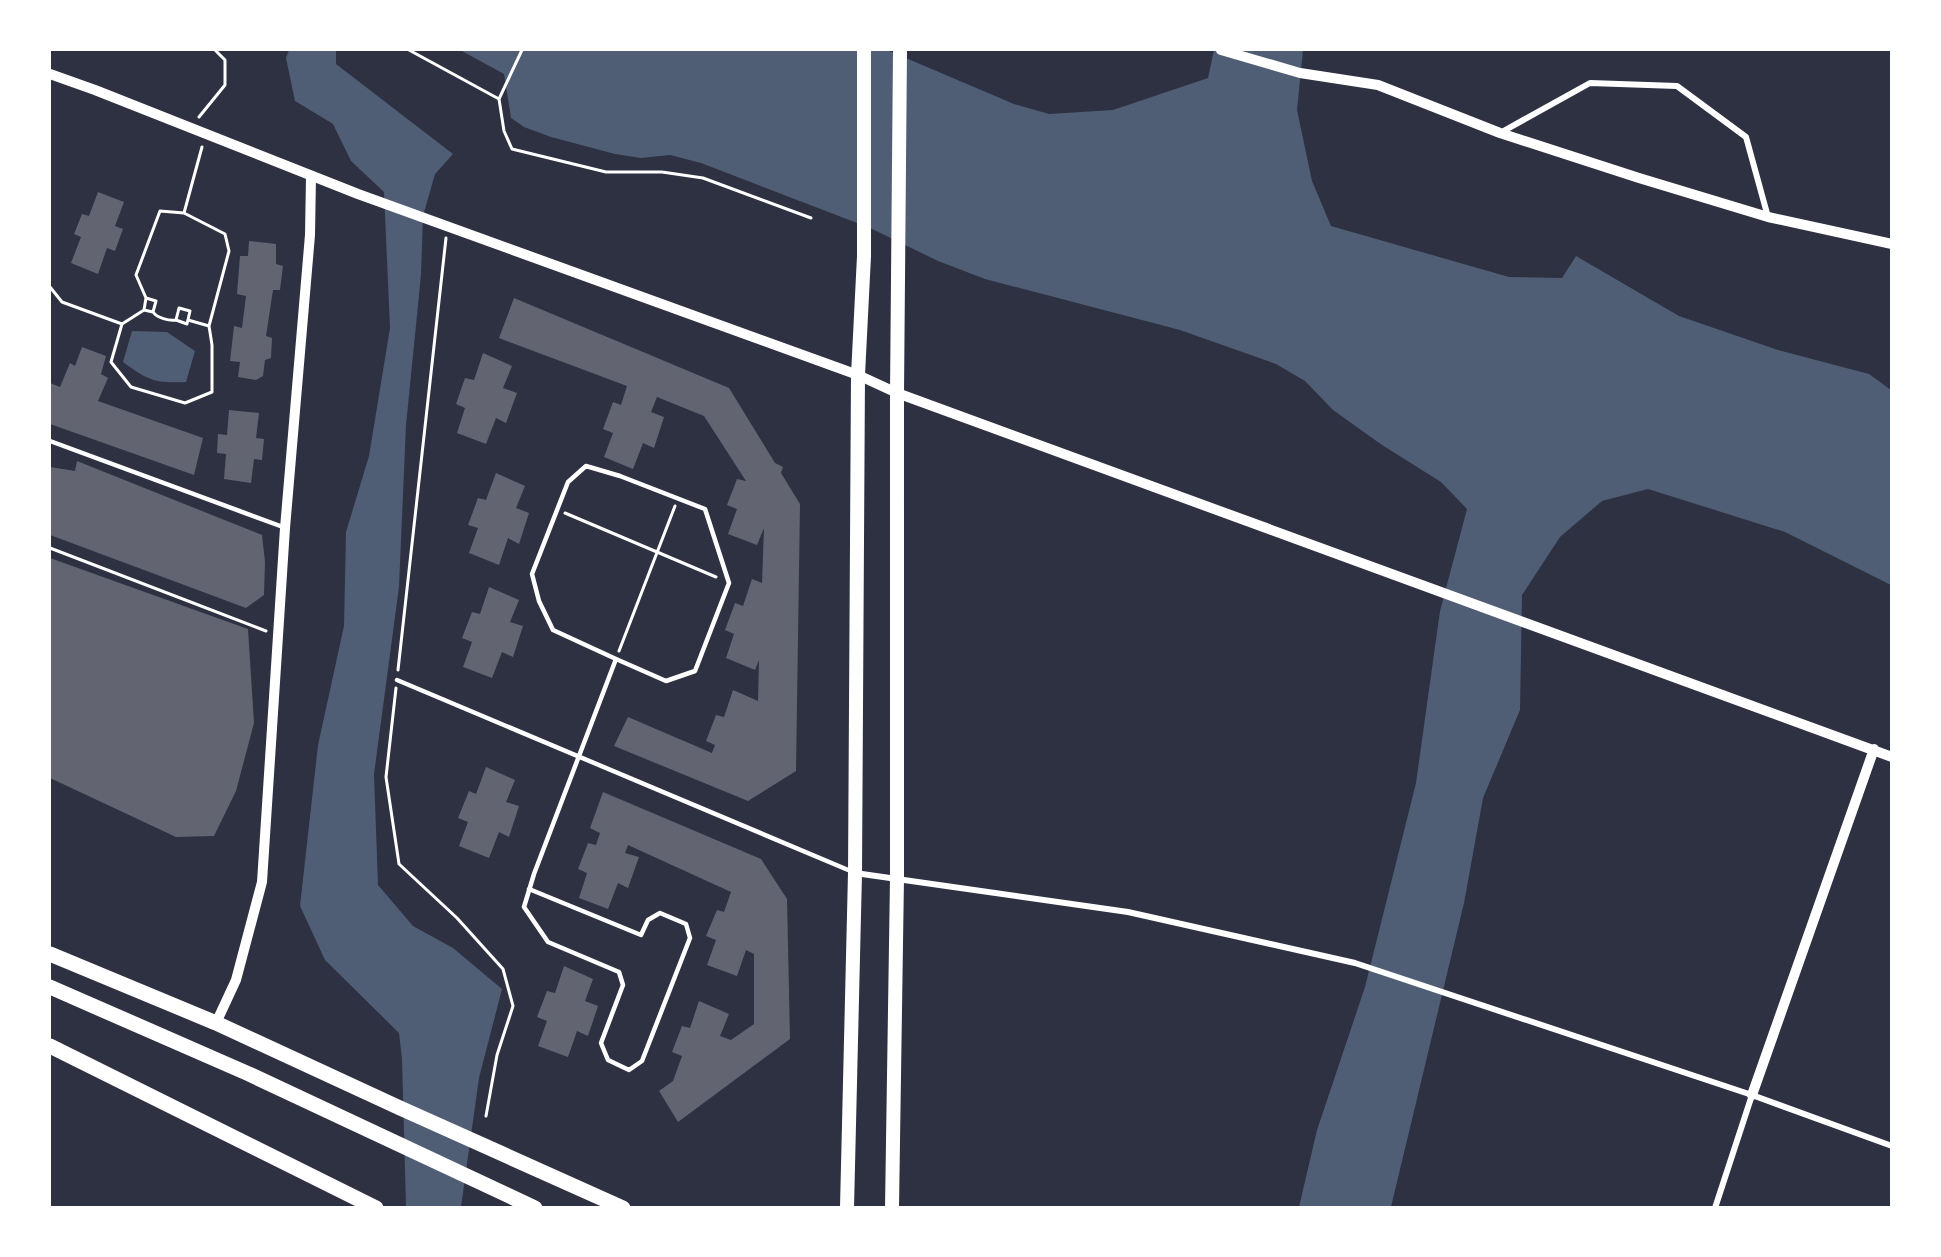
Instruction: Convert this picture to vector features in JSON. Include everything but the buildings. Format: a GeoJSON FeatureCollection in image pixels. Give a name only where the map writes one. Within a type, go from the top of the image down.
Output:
{"type":"FeatureCollection","features":[{"type":"Feature","properties":{"kind":"highway"},"geometry":{"type":"LineString","coordinates":[[50,952],[216,1023],[623,1208]]}},
{"type":"Feature","properties":{"kind":"highway"},"geometry":{"type":"LineString","coordinates":[[50,952],[600,1208]]}},
{"type":"Feature","properties":{"kind":"highway"},"geometry":{"type":"LineString","coordinates":[[50,987],[249,1074],[535,1208]]}},
{"type":"Feature","properties":{"kind":"highway"},"geometry":{"type":"LineString","coordinates":[[50,1046],[376,1207]]}},
{"type":"Feature","properties":{"kind":"main road"},"geometry":{"type":"LineString","coordinates":[[847,1208],[855,873],[858,375],[864,256],[864,50]]}},
{"type":"Feature","properties":{"kind":"main road"},"geometry":{"type":"LineString","coordinates":[[892,1208],[897,878],[900,50]]}},
{"type":"Feature","properties":{"kind":"street"},"geometry":{"type":"LineString","coordinates":[[1221,50],[1300,73],[1378,85],[1500,133],[1768,217],[1892,244]]}},
{"type":"Feature","properties":{"kind":"street"},"geometry":{"type":"LineString","coordinates":[[50,74],[358,194],[858,375],[897,393],[1892,757]]}},
{"type":"Feature","properties":{"kind":"street"},"geometry":{"type":"LineString","coordinates":[[1500,133],[1590,83],[1677,86],[1746,137],[1768,217]]}},
{"type":"Feature","properties":{"kind":"street"},"geometry":{"type":"LineString","coordinates":[[216,1023],[236,980],[262,882],[285,528],[310,235],[311,176]]}},
{"type":"Feature","properties":{"kind":"street"},"geometry":{"type":"LineString","coordinates":[[1715,1208],[1752,1095],[1874,749]]}},
{"type":"Feature","properties":{"kind":"street"},"geometry":{"type":"LineString","coordinates":[[855,873],[1128,912],[1355,963],[1460,996],[1752,1095],[1892,1146]]}},
{"type":"Feature","properties":{"kind":"lane"},"geometry":{"type":"LineString","coordinates":[[50,441],[285,528]]}},
{"type":"Feature","properties":{"kind":"lane"},"geometry":{"type":"LineString","coordinates":[[586,466],[621,476],[677,499],[705,509],[729,583],[695,671],[666,681],[553,630],[539,601],[532,574],[568,482],[586,466]]}},
{"type":"Feature","properties":{"kind":"lane"},"geometry":{"type":"LineString","coordinates":[[530,889],[641,935],[648,920],[660,913],[686,924],[690,938],[642,1061],[629,1070],[608,1060],[601,1043],[623,985],[619,972],[548,942],[524,907],[530,889],[578,756],[616,659]]}},
{"type":"Feature","properties":{"kind":"lane"},"geometry":{"type":"LineString","coordinates":[[397,680],[855,873]]}},
{"type":"Feature","properties":{"kind":"path"},"geometry":{"type":"LineString","coordinates":[[190,128],[225,85],[225,60],[215,50]]}},
{"type":"Feature","properties":{"kind":"path"},"geometry":{"type":"LineString","coordinates":[[409,50],[499,99]]}},
{"type":"Feature","properties":{"kind":"path"},"geometry":{"type":"LineString","coordinates":[[522,50],[499,99],[504,131],[512,148],[606,172],[662,172],[703,178],[811,218]]}},
{"type":"Feature","properties":{"kind":"path"},"geometry":{"type":"LineString","coordinates":[[184,213],[205,134]]}},
{"type":"Feature","properties":{"kind":"path"},"geometry":{"type":"LineString","coordinates":[[144,310],[146,298],[136,275],[160,211],[184,213],[225,234],[229,251],[209,326],[212,345],[212,392],[185,403],[131,387],[111,362],[122,324],[144,310],[187,324],[190,311],[179,308],[176,320]]}},
{"type":"Feature","properties":{"kind":"path"},"geometry":{"type":"LineString","coordinates":[[50,287],[62,302],[122,324]]}},
{"type":"Feature","properties":{"kind":"path"},"geometry":{"type":"LineString","coordinates":[[146,298],[156,301],[153,312]]}},
{"type":"Feature","properties":{"kind":"path"},"geometry":{"type":"LineString","coordinates":[[188,320],[209,326]]}},
{"type":"Feature","properties":{"kind":"path"},"geometry":{"type":"LineString","coordinates":[[616,659],[677,499]]}},
{"type":"Feature","properties":{"kind":"path"},"geometry":{"type":"LineString","coordinates":[[557,510],[729,583]]}},
{"type":"Feature","properties":{"kind":"path"},"geometry":{"type":"LineString","coordinates":[[50,548],[279,636]]}},
{"type":"Feature","properties":{"kind":"water"},"geometry":{"type":"Polygon","coordinates":[[[289,50],[336,50],[336,64],[453,154],[435,174],[423,216],[421,275],[406,425],[399,587],[374,774],[378,885],[413,926],[453,948],[502,989],[479,1078],[461,1207],[406,1207],[402,1059],[399,1033],[325,960],[300,906],[318,745],[344,626],[346,532],[369,456],[390,328],[384,192],[351,161],[333,124],[295,101],[286,58],[289,50]]]}},
{"type":"Feature","properties":{"kind":"water"},"geometry":{"type":"Polygon","coordinates":[[[460,50],[887,50],[1014,104],[1049,114],[1113,110],[1208,78],[1214,50],[1303,50],[1297,110],[1312,181],[1331,226],[1509,277],[1562,278],[1576,256],[1679,316],[1778,350],[1869,374],[1891,390],[1891,585],[1785,532],[1648,489],[1602,501],[1560,537],[1522,595],[1520,710],[1483,798],[1464,903],[1391,1207],[1299,1207],[1317,1130],[1365,987],[1416,783],[1440,611],[1467,509],[1441,482],[1382,445],[1333,410],[1305,381],[1276,364],[1180,330],[985,279],[938,261],[870,228],[701,163],[670,155],[641,158],[615,154],[551,137],[524,127],[511,118],[504,74],[460,50]]]}},
{"type":"Feature","properties":{"kind":"water"},"geometry":{"type":"Polygon","coordinates":[[[132,331],[167,332],[195,351],[186,382],[152,379],[123,362],[132,331]]]}}]}
